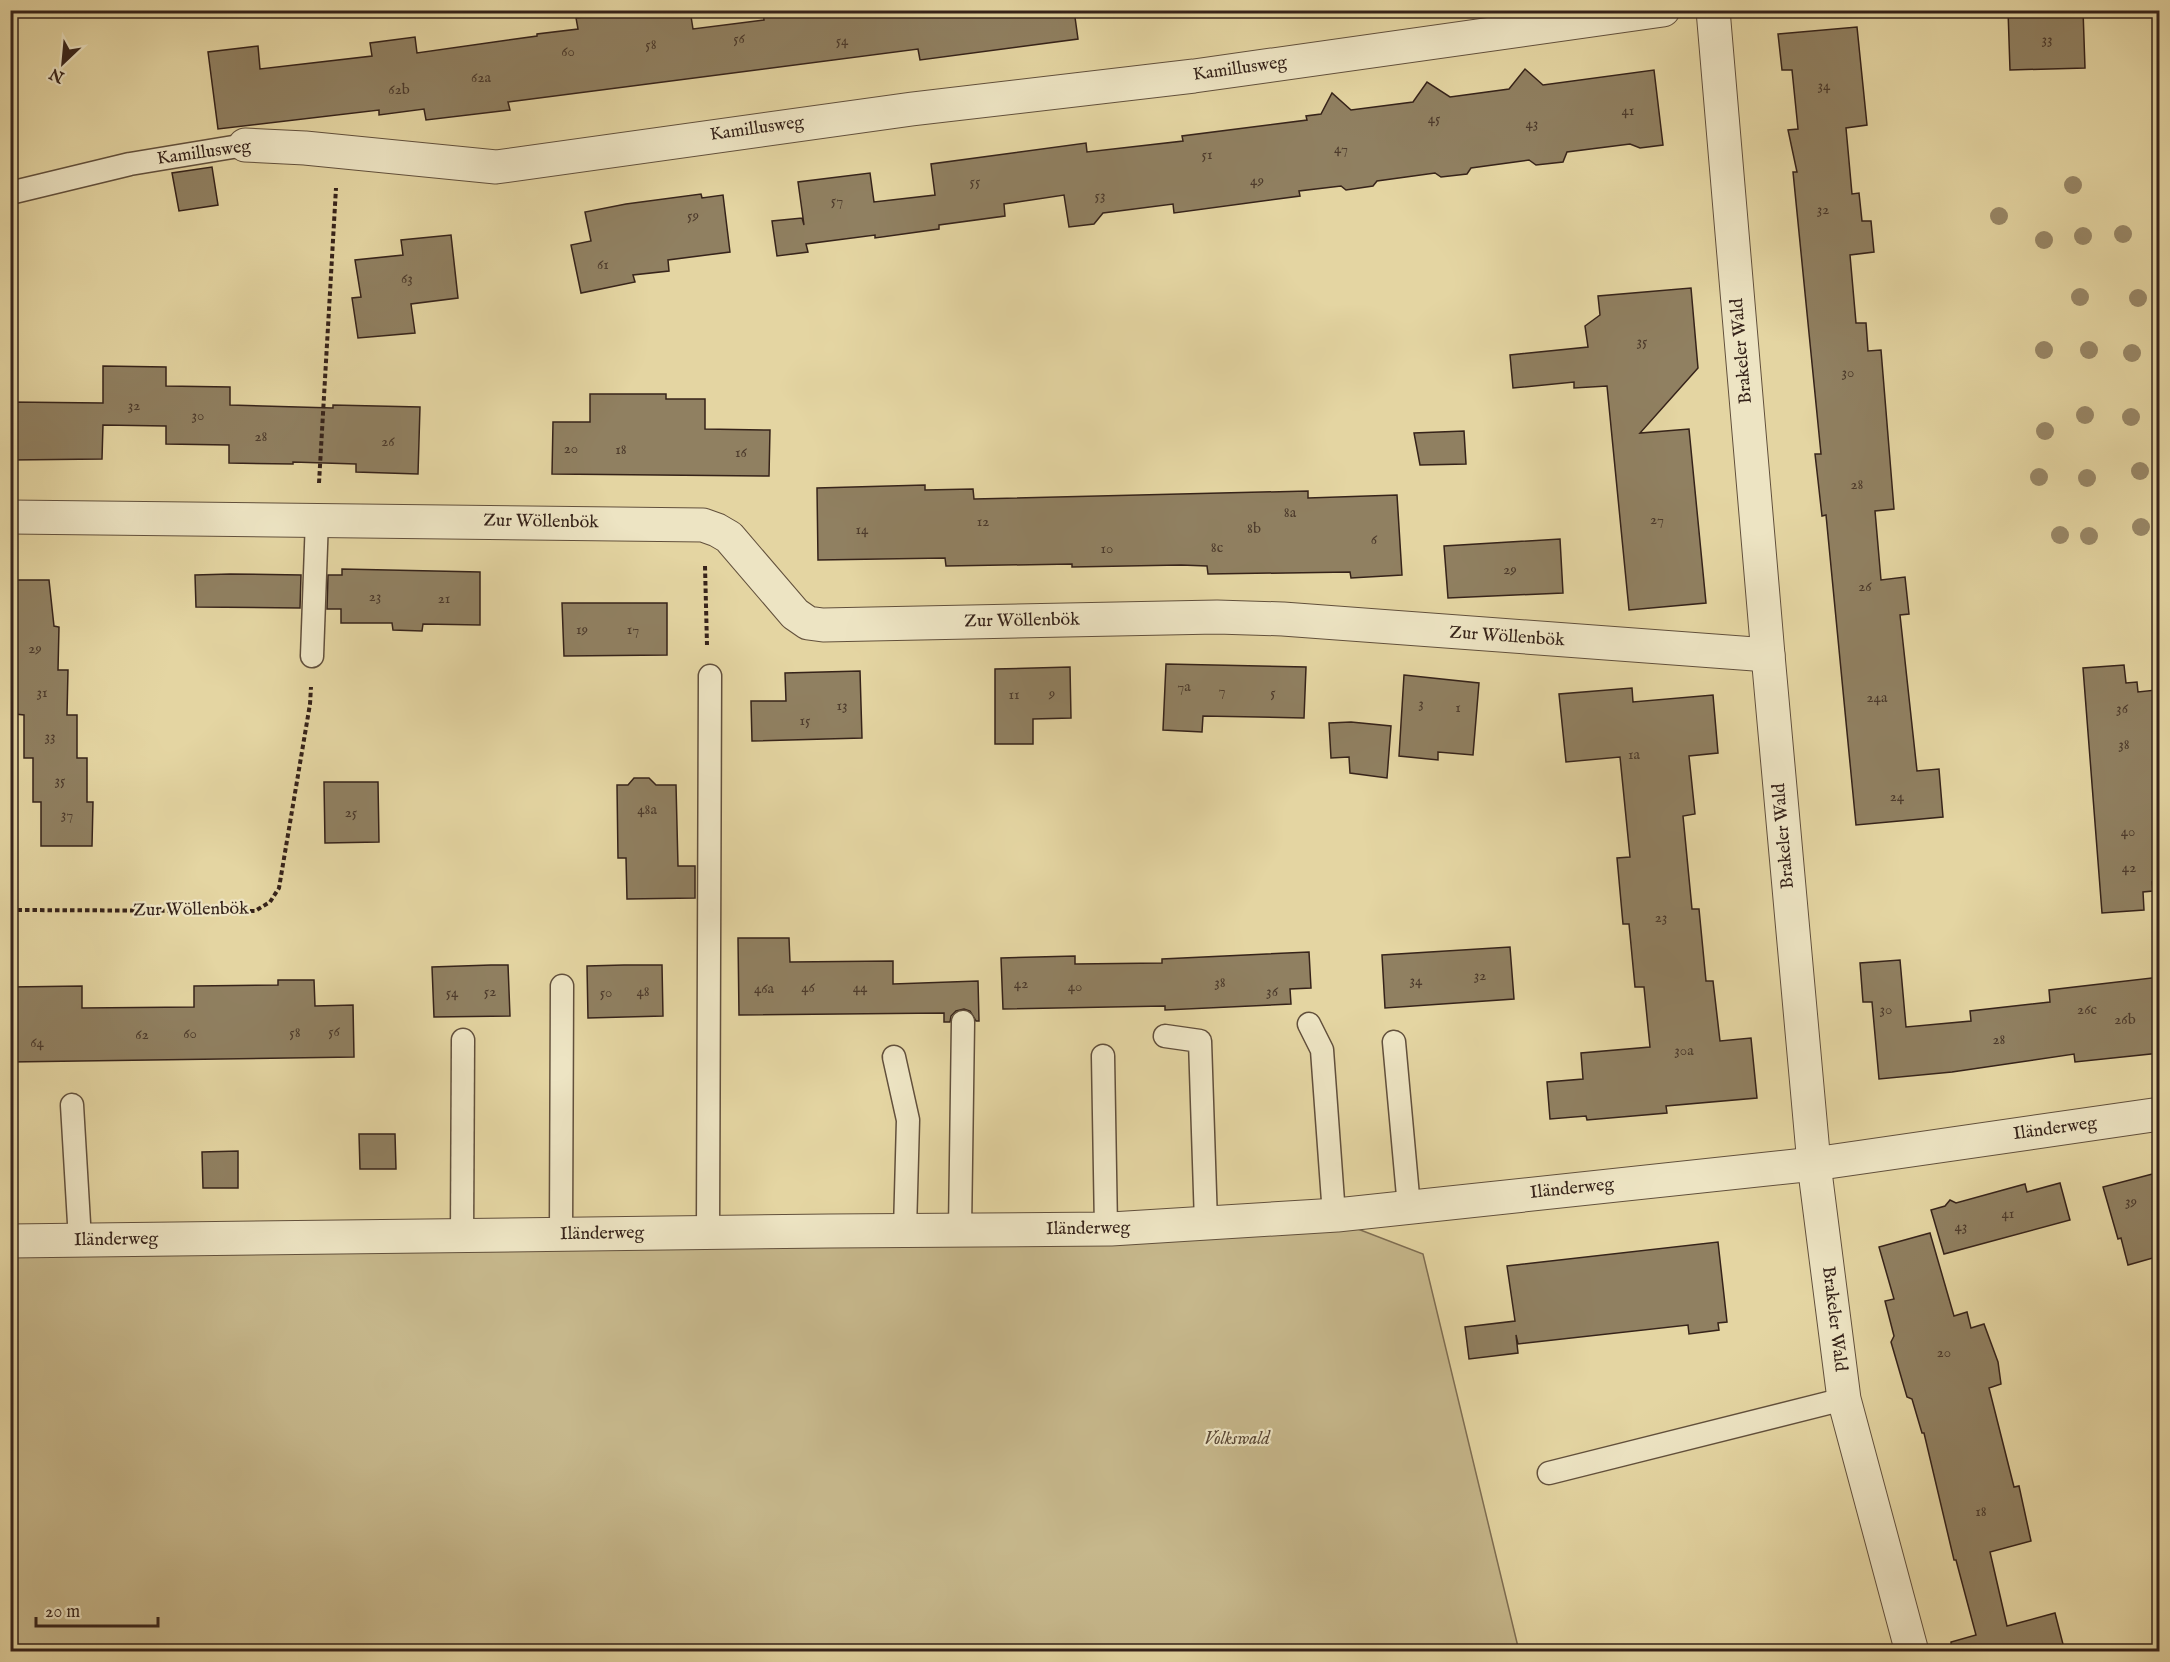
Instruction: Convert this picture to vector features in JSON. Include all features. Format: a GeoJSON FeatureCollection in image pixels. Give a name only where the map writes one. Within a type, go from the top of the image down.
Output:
{"type":"FeatureCollection","features":[{"type":"Feature","properties":{"kind":"street","name":"Kamillusweg"},"geometry":{"type":"LineString","coordinates":[[245,145],[305,148],[496,166],[912,109],[1194,76],[1505,21],[1663,10]]}},
{"type":"Feature","properties":{"kind":"street","name":"Brakeler Wald"},"geometry":{"type":"LineString","coordinates":[[1713,10],[1767,655],[1814,1164],[1844,1399],[1912,1652]]}},
{"type":"Feature","properties":{"kind":"street","name":"Zur Wöllenbök"},"geometry":{"type":"LineString","coordinates":[[10,517],[703,525],[729,537],[795,614],[808,623],[815,624],[1228,617],[1283,619],[1523,639],[1767,655]]}},
{"type":"Feature","properties":{"kind":"street","name":"Iländerweg"},"geometry":{"type":"LineString","coordinates":[[10,1241],[1106,1229],[1334,1215],[1814,1164],[2160,1114]]}},
{"type":"Feature","properties":{"kind":"lane","name":"Kamillusweg"},"geometry":{"type":"LineString","coordinates":[[10,193],[130,164],[245,145]]}},
{"type":"Feature","properties":{"kind":"lane"},"geometry":{"type":"LineString","coordinates":[[312,656],[317,519]]}},
{"type":"Feature","properties":{"kind":"lane"},"geometry":{"type":"LineString","coordinates":[[708,1232],[710,676]]}},
{"type":"Feature","properties":{"kind":"lane"},"geometry":{"type":"LineString","coordinates":[[561,1234],[562,986]]}},
{"type":"Feature","properties":{"kind":"lane"},"geometry":{"type":"LineString","coordinates":[[960,1230],[963,1022]]}},
{"type":"Feature","properties":{"kind":"lane"},"geometry":{"type":"LineString","coordinates":[[1309,1024],[1322,1050],[1334,1215]]}},
{"type":"Feature","properties":{"kind":"lane"},"geometry":{"type":"LineString","coordinates":[[1165,1036],[1200,1041],[1206,1223]]}},
{"type":"Feature","properties":{"kind":"lane"},"geometry":{"type":"LineString","coordinates":[[462,1236],[464,1040]]}},
{"type":"Feature","properties":{"kind":"lane"},"geometry":{"type":"LineString","coordinates":[[1394,1042],[1409,1207]]}},
{"type":"Feature","properties":{"kind":"lane"},"geometry":{"type":"LineString","coordinates":[[1103,1056],[1106,1229]]}},
{"type":"Feature","properties":{"kind":"lane"},"geometry":{"type":"LineString","coordinates":[[894,1058],[908,1120],[905,1230]]}},
{"type":"Feature","properties":{"kind":"lane"},"geometry":{"type":"LineString","coordinates":[[72,1105],[80,1240]]}},
{"type":"Feature","properties":{"kind":"lane"},"geometry":{"type":"LineString","coordinates":[[1549,1473],[1844,1399]]}},
{"type":"Feature","properties":{"kind":"path"},"geometry":{"type":"LineString","coordinates":[[317,519],[338,152]]}},
{"type":"Feature","properties":{"kind":"path"},"geometry":{"type":"LineString","coordinates":[[703,525],[710,676]]}},
{"type":"Feature","properties":{"kind":"path","name":"Zur Wöllenbök"},"geometry":{"type":"LineString","coordinates":[[10,910],[255,911],[270,902],[279,888],[310,704],[312,656]]}},
{"type":"Feature","properties":{"kind":"green space","name":"Volkswald"},"geometry":{"type":"Polygon","coordinates":[[[1337,1221],[1423,1254],[1519,1651],[11,1651],[10,1244],[1337,1221]]]}},
{"type":"Feature","properties":{"kind":"building"},"geometry":{"type":"Polygon","coordinates":[[[631,10],[690,10],[693,29],[764,20],[763,10],[1074,10],[1078,39],[920,60],[918,49],[508,102],[510,110],[426,120],[424,109],[379,115],[379,110],[218,129],[208,52],[258,46],[260,69],[372,56],[370,43],[415,37],[417,53],[537,36],[537,34],[578,29],[576,18],[631,10]]]}},
{"type":"Feature","properties":{"kind":"building"},"geometry":{"type":"Polygon","coordinates":[[[2008,10],[2083,10],[2085,68],[2010,70],[2008,10]]]}},
{"type":"Feature","properties":{"kind":"building"},"geometry":{"type":"Polygon","coordinates":[[[1857,27],[1867,125],[1846,128],[1852,194],[1859,193],[1862,221],[1871,221],[1874,252],[1850,255],[1856,323],[1866,323],[1868,351],[1881,350],[1894,509],[1875,511],[1881,580],[1905,577],[1909,614],[1900,615],[1917,771],[1939,769],[1943,817],[1856,825],[1826,515],[1822,516],[1815,454],[1821,454],[1793,172],[1797,172],[1788,130],[1798,129],[1792,70],[1782,70],[1778,34],[1857,27]]]}},
{"type":"Feature","properties":{"kind":"building"},"geometry":{"type":"Polygon","coordinates":[[[1525,69],[1543,85],[1654,70],[1663,145],[1640,148],[1630,144],[1567,152],[1563,162],[1536,165],[1529,160],[1471,168],[1467,174],[1441,177],[1435,173],[1377,181],[1373,186],[1346,190],[1341,186],[1299,191],[1300,196],[1174,213],[1173,204],[1103,213],[1094,224],[1069,227],[1064,195],[1004,204],[1005,216],[939,225],[939,229],[806,244],[808,252],[777,256],[772,221],[802,218],[804,225],[798,182],[870,173],[874,202],[935,195],[931,164],[1086,143],[1087,152],[1183,141],[1182,136],[1307,120],[1306,116],[1321,114],[1332,93],[1351,110],[1413,102],[1427,82],[1450,97],[1509,89],[1525,69]]]}},
{"type":"Feature","properties":{"kind":"building"},"geometry":{"type":"Polygon","coordinates":[[[212,167],[218,205],[179,211],[172,173],[212,167]]]}},
{"type":"Feature","properties":{"kind":"building"},"geometry":{"type":"Polygon","coordinates":[[[701,194],[702,198],[723,195],[730,252],[668,260],[669,271],[633,275],[635,282],[581,293],[571,245],[591,241],[585,212],[701,194]]]}},
{"type":"Feature","properties":{"kind":"building"},"geometry":{"type":"Polygon","coordinates":[[[451,235],[458,298],[411,304],[415,333],[358,338],[352,298],[361,297],[355,260],[403,255],[401,240],[451,235]]]}},
{"type":"Feature","properties":{"kind":"building"},"geometry":{"type":"Polygon","coordinates":[[[1691,288],[1698,368],[1640,433],[1689,429],[1706,603],[1629,610],[1607,386],[1574,388],[1574,382],[1513,388],[1510,355],[1588,347],[1585,326],[1600,315],[1598,296],[1691,288]]]}},
{"type":"Feature","properties":{"kind":"building"},"geometry":{"type":"Polygon","coordinates":[[[103,366],[166,367],[166,386],[230,387],[230,405],[333,408],[333,405],[420,407],[418,474],[356,472],[356,464],[229,463],[229,445],[166,444],[166,426],[103,425],[102,459],[10,460],[10,402],[103,403],[103,366]]]}},
{"type":"Feature","properties":{"kind":"building"},"geometry":{"type":"Polygon","coordinates":[[[590,394],[666,394],[666,399],[705,399],[705,429],[770,430],[769,476],[552,474],[553,422],[590,422],[590,394]]]}},
{"type":"Feature","properties":{"kind":"building"},"geometry":{"type":"Polygon","coordinates":[[[1464,431],[1466,464],[1420,465],[1414,433],[1464,431]]]}},
{"type":"Feature","properties":{"kind":"building"},"geometry":{"type":"Polygon","coordinates":[[[925,485],[925,490],[973,489],[974,499],[1308,491],[1308,498],[1397,495],[1402,575],[1351,578],[1350,572],[1208,574],[1207,566],[1181,565],[946,566],[945,558],[818,560],[817,488],[925,485]]]}},
{"type":"Feature","properties":{"kind":"building"},"geometry":{"type":"Polygon","coordinates":[[[1560,539],[1563,593],[1448,598],[1444,546],[1560,539]]]}},
{"type":"Feature","properties":{"kind":"building"},"geometry":{"type":"Polygon","coordinates":[[[342,569],[480,572],[480,625],[423,624],[422,631],[393,630],[392,623],[341,623],[341,609],[327,609],[328,575],[342,575],[342,569]]]}},
{"type":"Feature","properties":{"kind":"building"},"geometry":{"type":"Polygon","coordinates":[[[195,575],[301,575],[300,608],[196,607],[195,575]]]}},
{"type":"Feature","properties":{"kind":"building"},"geometry":{"type":"Polygon","coordinates":[[[10,580],[49,580],[54,626],[59,627],[58,670],[68,670],[67,715],[77,715],[77,758],[87,758],[87,802],[93,802],[92,846],[41,846],[41,802],[33,802],[33,758],[24,758],[24,715],[15,714],[16,669],[10,669],[10,580]]]}},
{"type":"Feature","properties":{"kind":"building"},"geometry":{"type":"Polygon","coordinates":[[[562,603],[667,603],[667,655],[564,656],[562,603]]]}},
{"type":"Feature","properties":{"kind":"building"},"geometry":{"type":"Polygon","coordinates":[[[1166,664],[1306,667],[1304,718],[1203,716],[1202,732],[1163,730],[1166,664]]]}},
{"type":"Feature","properties":{"kind":"building"},"geometry":{"type":"Polygon","coordinates":[[[2124,665],[2126,683],[2137,682],[2138,692],[2156,690],[2160,730],[2160,881],[2152,882],[2153,891],[2143,892],[2144,910],[2102,913],[2083,668],[2124,665]]]}},
{"type":"Feature","properties":{"kind":"building"},"geometry":{"type":"Polygon","coordinates":[[[1070,667],[1071,718],[1033,719],[1033,744],[995,744],[995,669],[1070,667]]]}},
{"type":"Feature","properties":{"kind":"building"},"geometry":{"type":"Polygon","coordinates":[[[860,671],[862,738],[752,741],[751,701],[786,701],[785,673],[860,671]]]}},
{"type":"Feature","properties":{"kind":"building"},"geometry":{"type":"Polygon","coordinates":[[[1404,675],[1479,683],[1473,755],[1438,752],[1438,760],[1399,756],[1404,675]]]}},
{"type":"Feature","properties":{"kind":"building"},"geometry":{"type":"Polygon","coordinates":[[[1632,688],[1633,702],[1713,695],[1718,753],[1689,756],[1695,814],[1683,816],[1692,909],[1699,909],[1706,981],[1713,981],[1720,1041],[1751,1038],[1757,1098],[1666,1106],[1667,1113],[1587,1120],[1586,1116],[1550,1119],[1547,1082],[1583,1079],[1581,1053],[1650,1047],[1644,987],[1635,987],[1629,924],[1623,924],[1617,858],[1630,857],[1620,757],[1566,762],[1559,694],[1632,688]]]}},
{"type":"Feature","properties":{"kind":"building"},"geometry":{"type":"Polygon","coordinates":[[[1351,722],[1391,726],[1387,778],[1350,773],[1349,757],[1331,758],[1329,723],[1351,722]]]}},
{"type":"Feature","properties":{"kind":"building"},"geometry":{"type":"Polygon","coordinates":[[[634,778],[649,778],[656,785],[676,785],[678,866],[695,866],[695,898],[627,899],[626,858],[618,858],[617,785],[628,785],[634,778]]]}},
{"type":"Feature","properties":{"kind":"building"},"geometry":{"type":"Polygon","coordinates":[[[324,782],[378,782],[379,842],[325,843],[324,782]]]}},
{"type":"Feature","properties":{"kind":"building"},"geometry":{"type":"Polygon","coordinates":[[[738,938],[789,938],[790,962],[893,961],[893,984],[978,981],[979,1021],[976,1021],[970,1011],[964,1009],[956,1011],[951,1016],[950,1022],[944,1022],[944,1013],[739,1015],[738,938]]]}},
{"type":"Feature","properties":{"kind":"building"},"geometry":{"type":"Polygon","coordinates":[[[1510,947],[1514,999],[1385,1008],[1382,955],[1510,947]]]}},
{"type":"Feature","properties":{"kind":"building"},"geometry":{"type":"Polygon","coordinates":[[[1309,952],[1311,988],[1290,989],[1291,1004],[1165,1010],[1165,1006],[1003,1009],[1001,958],[1075,956],[1075,964],[1162,963],[1162,959],[1309,952]]]}},
{"type":"Feature","properties":{"kind":"building"},"geometry":{"type":"Polygon","coordinates":[[[1900,960],[1906,1027],[1971,1021],[1970,1011],[2050,1002],[2049,990],[2160,977],[2160,1053],[2075,1062],[2074,1054],[1952,1072],[1879,1079],[1872,1002],[1863,1002],[1860,963],[1900,960]]]}},
{"type":"Feature","properties":{"kind":"building"},"geometry":{"type":"Polygon","coordinates":[[[508,965],[510,1016],[434,1017],[432,967],[508,965]]]}},
{"type":"Feature","properties":{"kind":"building"},"geometry":{"type":"Polygon","coordinates":[[[662,965],[663,1016],[588,1018],[587,966],[662,965]]]}},
{"type":"Feature","properties":{"kind":"building"},"geometry":{"type":"Polygon","coordinates":[[[278,980],[314,980],[315,1006],[353,1005],[354,1057],[10,1062],[10,987],[82,986],[82,1008],[194,1007],[194,986],[278,985],[278,980]]]}},
{"type":"Feature","properties":{"kind":"building"},"geometry":{"type":"Polygon","coordinates":[[[359,1134],[395,1134],[396,1169],[360,1169],[359,1134]]]}},
{"type":"Feature","properties":{"kind":"building"},"geometry":{"type":"Polygon","coordinates":[[[238,1151],[238,1188],[203,1188],[202,1152],[238,1151]]]}},
{"type":"Feature","properties":{"kind":"building"},"geometry":{"type":"Polygon","coordinates":[[[2160,1172],[2160,1256],[2128,1265],[2103,1187],[2160,1172]]]}},
{"type":"Feature","properties":{"kind":"building"},"geometry":{"type":"Polygon","coordinates":[[[2060,1183],[2070,1220],[1944,1254],[1931,1210],[1945,1206],[1950,1200],[1956,1203],[2025,1184],[2027,1192],[2060,1183]]]}},
{"type":"Feature","properties":{"kind":"building"},"geometry":{"type":"Polygon","coordinates":[[[1930,1233],[1954,1316],[1967,1312],[1971,1328],[1984,1324],[1998,1362],[2001,1384],[1989,1388],[2014,1487],[2019,1486],[2031,1541],[1990,1552],[2007,1626],[2055,1613],[2065,1652],[1952,1652],[1951,1642],[1976,1635],[1956,1560],[1954,1560],[1924,1433],[1922,1433],[1912,1399],[1907,1397],[1891,1342],[1894,1336],[1885,1301],[1894,1299],[1879,1247],[1930,1233]]]}},
{"type":"Feature","properties":{"kind":"building"},"geometry":{"type":"Polygon","coordinates":[[[1718,1242],[1727,1322],[1718,1323],[1719,1330],[1689,1334],[1688,1325],[1518,1344],[1516,1335],[1518,1353],[1469,1359],[1465,1327],[1515,1321],[1507,1266],[1718,1242]]]}}]}
